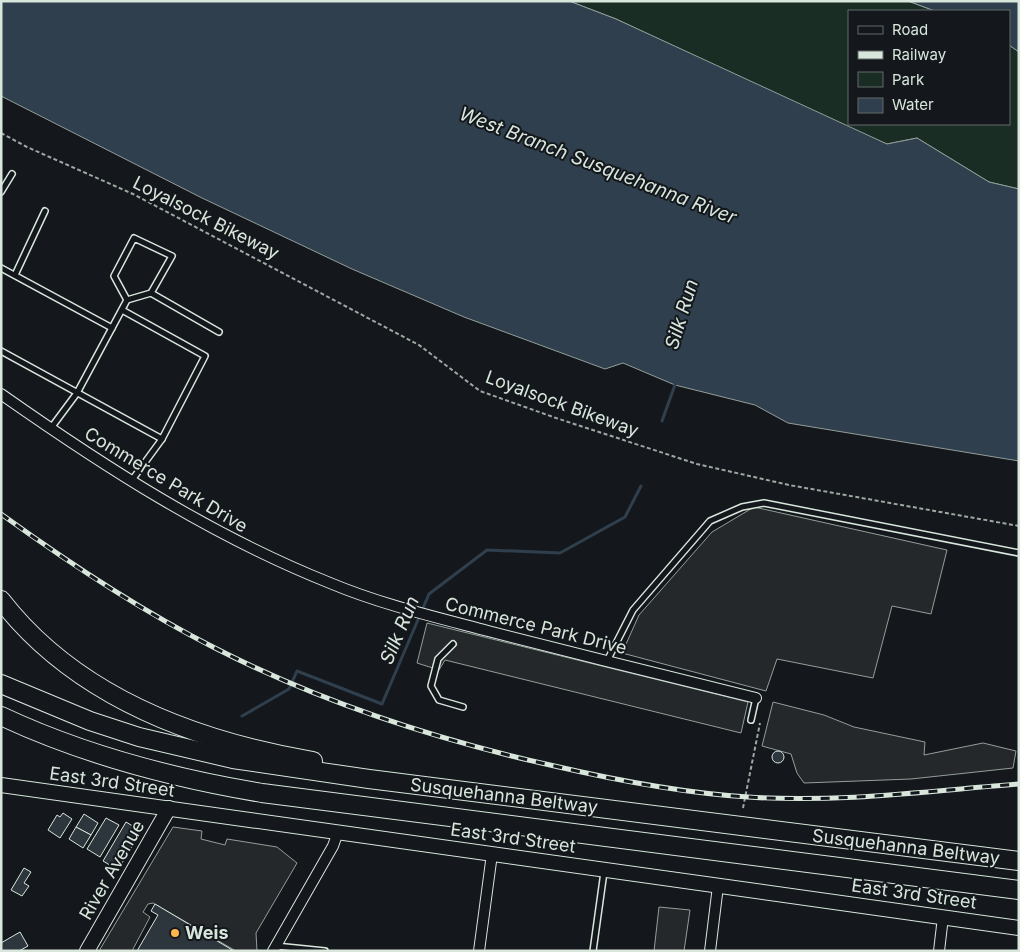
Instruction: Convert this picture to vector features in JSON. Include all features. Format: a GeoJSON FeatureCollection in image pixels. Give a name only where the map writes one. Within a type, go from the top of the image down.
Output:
{"type":"FeatureCollection","features":[{"type":"Feature","properties":{"kind":"highway"},"geometry":{"type":"LineString","coordinates":[[1,600],[25,628],[74,670],[127,703],[182,726],[237,744],[303,759],[501,795]]}},
{"type":"Feature","properties":{"kind":"highway","name":"Susquehanna Beltway"},"geometry":{"type":"LineString","coordinates":[[1,684],[90,721],[194,751],[291,769],[1019,861]]}},
{"type":"Feature","properties":{"kind":"highway","name":"Susquehanna Beltway"},"geometry":{"type":"LineString","coordinates":[[1,716],[67,744],[131,764],[186,779],[308,801],[1019,890]]}},
{"type":"Feature","properties":{"kind":"highway"},"geometry":{"type":"LineString","coordinates":[[1,722],[67,744]]}},
{"type":"Feature","properties":{"kind":"main road","name":"East 3rd Street"},"geometry":{"type":"LineString","coordinates":[[1,785],[1019,928]]}},
{"type":"Feature","properties":{"kind":"main road","name":"River Avenue"},"geometry":{"type":"LineString","coordinates":[[87,951],[169,808]]}},
{"type":"Feature","properties":{"kind":"street","name":"Commerce Park Drive"},"geometry":{"type":"LineString","coordinates":[[1,394],[51,428],[200,522],[278,562],[332,584],[430,615],[756,698]]}},
{"type":"Feature","properties":{"kind":"street"},"geometry":{"type":"LineString","coordinates":[[274,948],[333,846],[338,832]]}},
{"type":"Feature","properties":{"kind":"street"},"geometry":{"type":"LineString","coordinates":[[479,951],[492,854]]}},
{"type":"Feature","properties":{"kind":"street"},"geometry":{"type":"LineString","coordinates":[[710,951],[718,886]]}},
{"type":"Feature","properties":{"kind":"street"},"geometry":{"type":"LineString","coordinates":[[939,951],[943,917]]}},
{"type":"Feature","properties":{"kind":"lane"},"geometry":{"type":"LineString","coordinates":[[1,192],[12,174]]}},
{"type":"Feature","properties":{"kind":"lane"},"geometry":{"type":"LineString","coordinates":[[15,275],[45,211]]}},
{"type":"Feature","properties":{"kind":"lane"},"geometry":{"type":"LineString","coordinates":[[51,428],[77,393],[127,300],[151,293],[172,256],[134,238],[114,276],[127,300]]}},
{"type":"Feature","properties":{"kind":"lane"},"geometry":{"type":"LineString","coordinates":[[1,268],[112,328]]}},
{"type":"Feature","properties":{"kind":"lane"},"geometry":{"type":"LineString","coordinates":[[151,293],[219,332]]}},
{"type":"Feature","properties":{"kind":"lane"},"geometry":{"type":"LineString","coordinates":[[122,310],[205,356],[162,439],[132,480]]}},
{"type":"Feature","properties":{"kind":"lane"},"geometry":{"type":"LineString","coordinates":[[1,351],[162,439]]}},
{"type":"Feature","properties":{"kind":"lane"},"geometry":{"type":"LineString","coordinates":[[608,661],[633,610],[710,521],[742,507],[764,503],[1019,553]]}},
{"type":"Feature","properties":{"kind":"lane"},"geometry":{"type":"LineString","coordinates":[[453,644],[438,659],[431,686],[439,700],[463,707]]}},
{"type":"Feature","properties":{"kind":"lane"},"geometry":{"type":"LineString","coordinates":[[751,720],[756,698]]}},
{"type":"Feature","properties":{"kind":"lane"},"geometry":{"type":"LineString","coordinates":[[593,951],[604,870]]}},
{"type":"Feature","properties":{"kind":"lane"},"geometry":{"type":"LineString","coordinates":[[274,948],[326,951]]}},
{"type":"Feature","properties":{"kind":"path","name":"Loyalsock Bikeway"},"geometry":{"type":"LineString","coordinates":[[1,133],[27,147],[133,194],[418,345],[480,391],[697,464],[789,485],[1019,526]]}},
{"type":"Feature","properties":{"kind":"path"},"geometry":{"type":"LineString","coordinates":[[743,808],[760,723]]}},
{"type":"Feature","properties":{"kind":"green space"},"geometry":{"type":"Polygon","coordinates":[[[569,1],[908,1],[932,10],[848,10],[848,125],[1010,125],[1010,46],[1019,52],[1019,189],[989,182],[917,138],[887,144],[855,131],[616,19],[569,1]]]}},
{"type":"Feature","properties":{"kind":"shaded area"},"geometry":{"type":"Polygon","coordinates":[[[754,507],[947,550],[931,614],[892,606],[873,678],[777,659],[766,691],[622,653],[639,615],[712,532],[754,507]]]}},
{"type":"Feature","properties":{"kind":"shaded area"},"geometry":{"type":"Polygon","coordinates":[[[427,623],[748,702],[741,733],[445,660],[439,670],[417,663],[427,623]]]}},
{"type":"Feature","properties":{"kind":"shaded area"},"geometry":{"type":"Polygon","coordinates":[[[773,702],[824,715],[854,727],[925,742],[924,755],[983,743],[1016,751],[1013,768],[911,779],[804,783],[797,773],[791,754],[762,746],[773,702]]]}},
{"type":"Feature","properties":{"kind":"shaded area"},"geometry":{"type":"Polygon","coordinates":[[[173,827],[202,831],[201,839],[225,845],[227,839],[277,847],[297,863],[256,933],[257,951],[236,951],[153,903],[148,904],[143,912],[150,917],[132,951],[99,951],[173,827]]]}},
{"type":"Feature","properties":{"kind":"shaded area"},"geometry":{"type":"Polygon","coordinates":[[[659,907],[690,910],[684,951],[654,951],[659,907]]]}},
{"type":"Feature","properties":{"kind":"water","name":"West Branch Susquehanna River"},"geometry":{"type":"Polygon","coordinates":[[[1,1],[569,1],[616,19],[887,144],[917,138],[989,182],[1019,189],[1019,461],[788,423],[755,405],[675,385],[623,363],[605,369],[464,317],[352,269],[202,198],[1,96],[1,1]]]}},
{"type":"Feature","properties":{"kind":"water"},"geometry":{"type":"Polygon","coordinates":[[[908,1],[1019,1],[1019,52],[1010,46],[1010,10],[932,10],[908,1]]]}},
{"type":"Feature","properties":{"kind":"building"},"geometry":{"type":"Polygon","coordinates":[[[776,751],[780,751],[784,757],[780,763],[776,763],[772,759],[772,755],[776,751]]]}},
{"type":"Feature","properties":{"kind":"building"},"geometry":{"type":"Polygon","coordinates":[[[63,813],[72,819],[60,838],[48,830],[57,815],[60,817],[63,813]]]}},
{"type":"Feature","properties":{"kind":"building"},"geometry":{"type":"Polygon","coordinates":[[[84,814],[98,823],[91,835],[76,827],[84,814]]]}},
{"type":"Feature","properties":{"kind":"building"},"geometry":{"type":"Polygon","coordinates":[[[106,818],[119,825],[100,857],[87,849],[106,818]]]}},
{"type":"Feature","properties":{"kind":"building"},"geometry":{"type":"Polygon","coordinates":[[[126,822],[141,831],[118,870],[103,861],[126,822]]]}},
{"type":"Feature","properties":{"kind":"building"},"geometry":{"type":"Polygon","coordinates":[[[76,827],[91,835],[83,848],[69,839],[76,827]]]}},
{"type":"Feature","properties":{"kind":"building"},"geometry":{"type":"Polygon","coordinates":[[[24,868],[31,872],[24,883],[29,886],[22,896],[11,890],[24,868]]]}},
{"type":"Feature","properties":{"kind":"building","name":"Weis"},"geometry":{"type":"Polygon","coordinates":[[[155,904],[234,951],[137,951],[158,915],[151,911],[155,904]]]}},
{"type":"Feature","properties":{"kind":"building"},"geometry":{"type":"Polygon","coordinates":[[[20,932],[28,946],[19,951],[1,951],[1,943],[20,932]]]}},
{"type":"Feature","properties":{"kind":"waterway","name":"Silk Run"},"geometry":{"type":"LineString","coordinates":[[662,421],[676,382]]}},
{"type":"Feature","properties":{"kind":"waterway","name":"Silk Run"},"geometry":{"type":"LineString","coordinates":[[242,716],[289,689],[297,671],[382,704],[429,594],[487,550],[560,553],[625,517],[641,486]]}},
{"type":"Feature","properties":{"kind":"railway"},"geometry":{"type":"LineString","coordinates":[[1,514],[104,585],[185,632],[253,667],[294,685],[377,716],[507,755],[624,781],[673,789],[748,797],[850,797],[1019,784]]}},
{"type":"Feature","properties":{"kind":"place","name":"Weis"},"geometry":{"type":"Point","coordinates":[175,933]}}]}
